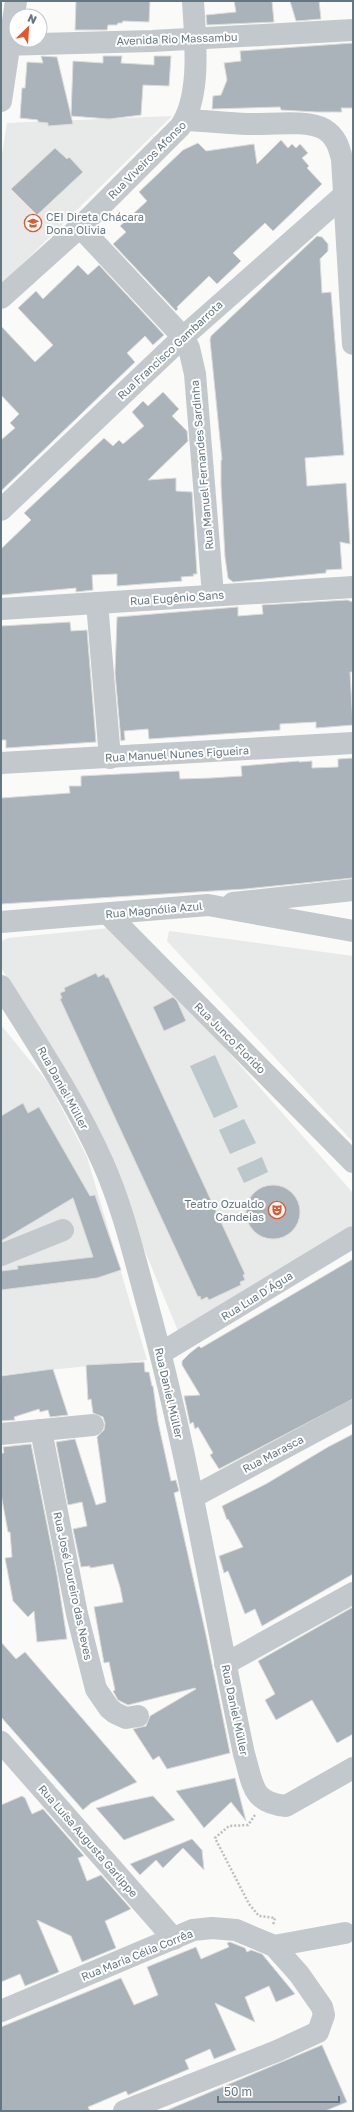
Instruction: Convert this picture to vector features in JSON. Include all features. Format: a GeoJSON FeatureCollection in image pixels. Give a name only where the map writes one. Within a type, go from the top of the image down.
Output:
{"type":"FeatureCollection","features":[{"type":"Feature","properties":{"kind":"street"},"geometry":{"type":"LineString","coordinates":[[1,101],[6,45],[16,1]]}},
{"type":"Feature","properties":{"kind":"street"},"geometry":{"type":"LineString","coordinates":[[186,120],[190,107],[195,69],[196,38],[193,1]]}},
{"type":"Feature","properties":{"kind":"street","name":"Avenida Rio Massambu"},"geometry":{"type":"LineString","coordinates":[[6,45],[196,38],[353,30]]}},
{"type":"Feature","properties":{"kind":"street","name":"Rua Viveiros Afonso"},"geometry":{"type":"LineString","coordinates":[[1,298],[80,227],[186,120],[248,124],[307,124],[322,128],[329,132],[339,146],[342,159],[344,195]]}},
{"type":"Feature","properties":{"kind":"street"},"geometry":{"type":"LineString","coordinates":[[344,195],[353,344]]}},
{"type":"Feature","properties":{"kind":"street","name":"Rua Francisco Gambarrota"},"geometry":{"type":"LineString","coordinates":[[1,510],[183,337],[344,195]]}},
{"type":"Feature","properties":{"kind":"street"},"geometry":{"type":"LineString","coordinates":[[80,227],[183,337]]}},
{"type":"Feature","properties":{"kind":"street","name":"Rua Manuel Fernandes Sardinha"},"geometry":{"type":"LineString","coordinates":[[183,337],[189,348],[195,374],[213,595]]}},
{"type":"Feature","properties":{"kind":"street","name":"Rua Eugênio Sans"},"geometry":{"type":"LineString","coordinates":[[1,608],[353,587]]}},
{"type":"Feature","properties":{"kind":"street"},"geometry":{"type":"LineString","coordinates":[[97,603],[110,758]]}},
{"type":"Feature","properties":{"kind":"street","name":"Rua Manuel Nunes Figueira"},"geometry":{"type":"LineString","coordinates":[[1,763],[353,743]]}},
{"type":"Feature","properties":{"kind":"street"},"geometry":{"type":"LineString","coordinates":[[208,905],[353,890]]}},
{"type":"Feature","properties":{"kind":"street","name":"Rua Magnólia Azul"},"geometry":{"type":"LineString","coordinates":[[1,922],[208,905],[353,931]]}},
{"type":"Feature","properties":{"kind":"street","name":"Rua Junco Florido"},"geometry":{"type":"LineString","coordinates":[[108,914],[353,1162]]}},
{"type":"Feature","properties":{"kind":"street","name":"Rua Daniel Müller"},"geometry":{"type":"LineString","coordinates":[[1,986],[48,1059],[103,1164],[124,1220],[161,1353],[194,1497],[225,1664],[244,1754],[256,1792],[276,1804]]}},
{"type":"Feature","properties":{"kind":"street"},"geometry":{"type":"LineString","coordinates":[[1,1255],[63,1230]]}},
{"type":"Feature","properties":{"kind":"street","name":"Rua Lua D´Água"},"geometry":{"type":"LineString","coordinates":[[161,1353],[353,1237]]}},
{"type":"Feature","properties":{"kind":"street","name":"Rua Marasca"},"geometry":{"type":"LineString","coordinates":[[194,1497],[353,1411]]}},
{"type":"Feature","properties":{"kind":"street"},"geometry":{"type":"LineString","coordinates":[[1,1434],[93,1425]]}},
{"type":"Feature","properties":{"kind":"street","name":"Rua José Loureiro das Neves"},"geometry":{"type":"LineString","coordinates":[[41,1430],[77,1614],[96,1689],[109,1708],[115,1713],[126,1718],[138,1716]]}},
{"type":"Feature","properties":{"kind":"street"},"geometry":{"type":"LineString","coordinates":[[225,1664],[353,1593]]}},
{"type":"Feature","properties":{"kind":"street","name":"Rua Luísa Augusta Garlippe"},"geometry":{"type":"LineString","coordinates":[[1,1742],[174,1939]]}},
{"type":"Feature","properties":{"kind":"street"},"geometry":{"type":"LineString","coordinates":[[276,1804],[353,1768]]}},
{"type":"Feature","properties":{"kind":"street","name":"Rua Maria Célia Corrêa"},"geometry":{"type":"LineString","coordinates":[[1,2010],[193,1930],[212,1928],[236,1930],[271,1944],[299,1974],[322,2007],[324,2014],[318,2032],[276,2051],[124,2111]]}},
{"type":"Feature","properties":{"kind":"street"},"geometry":{"type":"LineString","coordinates":[[271,1944],[350,1934]]}},
{"type":"Feature","properties":{"kind":"path"},"geometry":{"type":"LineString","coordinates":[[271,1944],[275,1918],[259,1916],[249,1904],[215,1838],[230,1826],[248,1825],[276,1804]]}},
{"type":"Feature","properties":{"kind":"shaded area","name":"CEI Direta Chácara Dona Olivia"},"geometry":{"type":"Polygon","coordinates":[[[172,116],[1,285],[1,160],[7,123],[172,116]]]}},
{"type":"Feature","properties":{"kind":"shaded area"},"geometry":{"type":"Polygon","coordinates":[[[109,928],[178,995],[353,1193],[353,1225],[178,1331],[104,1152],[1,967],[1,941],[8,938],[109,928]]]}},
{"type":"Feature","properties":{"kind":"shaded area"},"geometry":{"type":"Polygon","coordinates":[[[169,931],[353,956],[353,1142],[167,941],[169,931]]]}},
{"type":"Feature","properties":{"kind":"shaded area"},"geometry":{"type":"Polygon","coordinates":[[[1,1025],[49,1084],[87,1157],[147,1360],[1,1375],[1,1025]]]}},
{"type":"Feature","properties":{"kind":"shaded area"},"geometry":{"type":"Polygon","coordinates":[[[215,1055],[238,1107],[214,1118],[190,1066],[215,1055]]]}},
{"type":"Feature","properties":{"kind":"shaded area"},"geometry":{"type":"Polygon","coordinates":[[[244,1119],[256,1143],[230,1154],[219,1130],[244,1119]]]}},
{"type":"Feature","properties":{"kind":"shaded area"},"geometry":{"type":"Polygon","coordinates":[[[262,1157],[268,1172],[244,1183],[237,1168],[262,1157]]]}},
{"type":"Feature","properties":{"kind":"building"},"geometry":{"type":"Polygon","coordinates":[[[76,1],[150,1],[149,22],[123,21],[117,25],[108,25],[107,30],[75,30],[76,1]]]}},
{"type":"Feature","properties":{"kind":"building"},"geometry":{"type":"Polygon","coordinates":[[[234,1],[272,1],[274,22],[207,25],[206,15],[236,12],[234,1]]]}},
{"type":"Feature","properties":{"kind":"building"},"geometry":{"type":"Polygon","coordinates":[[[290,1],[319,1],[321,19],[296,21],[290,1]]]}},
{"type":"Feature","properties":{"kind":"building"},"geometry":{"type":"Polygon","coordinates":[[[353,43],[353,108],[341,108],[342,112],[281,110],[280,107],[212,109],[213,96],[221,95],[227,80],[224,63],[241,61],[240,51],[353,43]]]}},
{"type":"Feature","properties":{"kind":"building"},"geometry":{"type":"Polygon","coordinates":[[[41,56],[57,57],[73,124],[48,126],[48,123],[38,122],[38,120],[20,118],[22,88],[25,88],[27,62],[43,63],[41,56]]]}},
{"type":"Feature","properties":{"kind":"building"},"geometry":{"type":"Polygon","coordinates":[[[103,56],[122,56],[121,63],[154,65],[154,56],[171,56],[169,86],[143,85],[141,115],[109,119],[71,116],[73,61],[103,63],[103,56]]]}},
{"type":"Feature","properties":{"kind":"building"},"geometry":{"type":"Polygon","coordinates":[[[281,140],[288,148],[292,144],[296,148],[300,144],[308,153],[302,158],[309,166],[307,168],[322,184],[273,231],[265,223],[233,253],[241,261],[217,284],[209,276],[177,307],[178,309],[176,311],[113,244],[126,232],[120,226],[147,201],[139,192],[183,150],[198,143],[206,151],[254,144],[257,164],[281,140]]]}},
{"type":"Feature","properties":{"kind":"building"},"geometry":{"type":"Polygon","coordinates":[[[55,148],[67,159],[69,157],[83,172],[37,215],[11,189],[55,148]]]}},
{"type":"Feature","properties":{"kind":"building"},"geometry":{"type":"Polygon","coordinates":[[[317,236],[322,237],[328,244],[328,251],[320,259],[322,293],[331,292],[344,455],[305,458],[307,486],[346,483],[350,544],[340,542],[342,569],[326,570],[326,573],[233,582],[228,578],[225,557],[221,485],[222,460],[210,340],[211,336],[317,236]]]}},
{"type":"Feature","properties":{"kind":"building"},"geometry":{"type":"Polygon","coordinates":[[[78,265],[88,275],[99,265],[164,335],[153,345],[145,336],[127,353],[135,362],[1,491],[1,440],[15,428],[10,423],[19,414],[1,395],[1,326],[35,362],[53,345],[18,308],[36,291],[43,299],[78,265]]]}},
{"type":"Feature","properties":{"kind":"building"},"geometry":{"type":"Polygon","coordinates":[[[163,392],[179,409],[172,416],[187,431],[188,441],[148,480],[176,478],[176,491],[192,492],[197,574],[193,574],[194,576],[181,577],[182,581],[117,586],[117,574],[92,575],[93,590],[76,592],[76,588],[1,595],[1,549],[31,520],[24,513],[104,438],[113,446],[119,440],[123,444],[144,426],[132,412],[143,401],[148,406],[163,392]]]}},
{"type":"Feature","properties":{"kind":"building"},"geometry":{"type":"Polygon","coordinates":[[[347,600],[353,602],[353,672],[350,672],[353,725],[316,728],[316,722],[280,724],[280,730],[149,739],[148,729],[124,731],[125,740],[121,741],[115,673],[117,617],[238,607],[238,616],[263,614],[262,605],[347,600]]]}},
{"type":"Feature","properties":{"kind":"building"},"geometry":{"type":"Polygon","coordinates":[[[70,622],[71,631],[87,630],[96,742],[6,748],[6,740],[1,740],[1,626],[70,622]]]}},
{"type":"Feature","properties":{"kind":"building"},"geometry":{"type":"Polygon","coordinates":[[[353,758],[353,878],[245,889],[1,904],[1,798],[70,793],[69,786],[81,786],[81,776],[179,771],[180,779],[242,776],[241,766],[312,761],[312,768],[338,767],[338,759],[353,758]]]}},
{"type":"Feature","properties":{"kind":"building"},"geometry":{"type":"Polygon","coordinates":[[[96,973],[98,977],[104,974],[106,978],[108,977],[245,1274],[243,1275],[245,1280],[240,1282],[241,1285],[209,1300],[207,1297],[201,1300],[200,1296],[198,1297],[60,999],[62,998],[60,993],[65,991],[64,988],[96,973]]]}},
{"type":"Feature","properties":{"kind":"building"},"geometry":{"type":"Polygon","coordinates":[[[173,997],[177,1001],[186,1021],[164,1031],[153,1007],[173,997]]]}},
{"type":"Feature","properties":{"kind":"building"},"geometry":{"type":"Polygon","coordinates":[[[23,1103],[28,1113],[39,1107],[90,1196],[95,1195],[121,1270],[97,1278],[1,1290],[1,1271],[18,1269],[17,1266],[93,1257],[73,1198],[1,1241],[1,1116],[23,1103]]]}},
{"type":"Feature","properties":{"kind":"building"},"geometry":{"type":"Polygon","coordinates":[[[268,1185],[278,1185],[292,1193],[298,1202],[300,1212],[298,1222],[292,1231],[278,1239],[268,1239],[258,1234],[251,1227],[246,1217],[246,1207],[251,1197],[258,1190],[268,1185]]]}},
{"type":"Feature","properties":{"kind":"building"},"geometry":{"type":"Polygon","coordinates":[[[353,1259],[353,1399],[219,1469],[210,1455],[213,1453],[198,1427],[195,1429],[193,1422],[190,1424],[184,1396],[200,1395],[182,1365],[182,1361],[199,1346],[201,1348],[353,1259]]]}},
{"type":"Feature","properties":{"kind":"building"},"geometry":{"type":"Polygon","coordinates":[[[144,1362],[145,1372],[149,1372],[153,1386],[158,1422],[171,1481],[176,1480],[179,1491],[174,1493],[206,1635],[230,1753],[167,1769],[159,1756],[153,1760],[133,1729],[146,1726],[150,1716],[196,1689],[195,1688],[128,1705],[118,1700],[113,1691],[115,1690],[109,1662],[104,1663],[94,1607],[123,1602],[120,1587],[113,1564],[90,1568],[90,1566],[81,1567],[73,1529],[87,1526],[82,1502],[68,1505],[56,1442],[75,1439],[96,1505],[106,1502],[97,1437],[104,1430],[105,1423],[103,1417],[93,1413],[91,1399],[88,1400],[86,1365],[144,1362]]]}},
{"type":"Feature","properties":{"kind":"building"},"geometry":{"type":"Polygon","coordinates":[[[53,1369],[68,1415],[50,1417],[48,1410],[40,1412],[39,1409],[14,1417],[15,1420],[1,1421],[1,1376],[53,1369]]]}},
{"type":"Feature","properties":{"kind":"building"},"geometry":{"type":"Polygon","coordinates":[[[353,1434],[353,1574],[262,1626],[255,1609],[245,1614],[228,1571],[224,1573],[219,1556],[243,1547],[228,1519],[227,1520],[222,1506],[266,1484],[353,1434]]]}},
{"type":"Feature","properties":{"kind":"building"},"geometry":{"type":"Polygon","coordinates":[[[31,1444],[57,1575],[67,1639],[37,1642],[34,1611],[28,1617],[13,1601],[5,1558],[12,1557],[10,1532],[8,1532],[1,1494],[1,1453],[4,1453],[3,1447],[31,1444]]]}},
{"type":"Feature","properties":{"kind":"building"},"geometry":{"type":"Polygon","coordinates":[[[353,1607],[353,1734],[337,1743],[312,1700],[276,1720],[265,1700],[275,1694],[258,1661],[353,1607]]]}},
{"type":"Feature","properties":{"kind":"building"},"geometry":{"type":"Polygon","coordinates":[[[1,1642],[16,1659],[25,1652],[137,1782],[91,1803],[83,1810],[1,1717],[1,1642]]]}},
{"type":"Feature","properties":{"kind":"building"},"geometry":{"type":"Polygon","coordinates":[[[235,1778],[246,1821],[231,1802],[204,1828],[176,1791],[235,1778]]]}},
{"type":"Feature","properties":{"kind":"building"},"geometry":{"type":"Polygon","coordinates":[[[22,1796],[25,1798],[32,1814],[43,1809],[84,1856],[78,1858],[87,1881],[101,1875],[131,1909],[105,1921],[116,1948],[82,1962],[71,1936],[37,1920],[59,1972],[25,1986],[20,1974],[1,1982],[1,1805],[22,1796]]]}},
{"type":"Feature","properties":{"kind":"building"},"geometry":{"type":"Polygon","coordinates":[[[153,1796],[175,1820],[124,1840],[96,1808],[153,1796]]]}},
{"type":"Feature","properties":{"kind":"building"},"geometry":{"type":"Polygon","coordinates":[[[192,1839],[202,1850],[204,1870],[183,1848],[163,1868],[156,1860],[140,1875],[130,1864],[192,1839]]]}},
{"type":"Feature","properties":{"kind":"building"},"geometry":{"type":"Polygon","coordinates":[[[230,1942],[245,1948],[247,1952],[251,1950],[262,1954],[295,1994],[276,2002],[269,1986],[245,1997],[255,2022],[215,2003],[236,2050],[214,2059],[210,2049],[185,2060],[189,2069],[128,2095],[126,2091],[88,2107],[90,2111],[1,2111],[1,2027],[121,1978],[134,2005],[158,1995],[147,1967],[196,1947],[201,1959],[229,1947],[227,1943],[230,1942]]]}},
{"type":"Feature","properties":{"kind":"building"},"geometry":{"type":"Polygon","coordinates":[[[322,2045],[347,2102],[325,2111],[165,2111],[322,2045]]]}},
{"type":"Feature","properties":{"kind":"place","name":"CEI Direta Chácara Dona Olivia"},"geometry":{"type":"Point","coordinates":[33,223]}},
{"type":"Feature","properties":{"kind":"place","name":"Teatro Ozualdo Candeias"},"geometry":{"type":"Point","coordinates":[277,1210]}}]}
